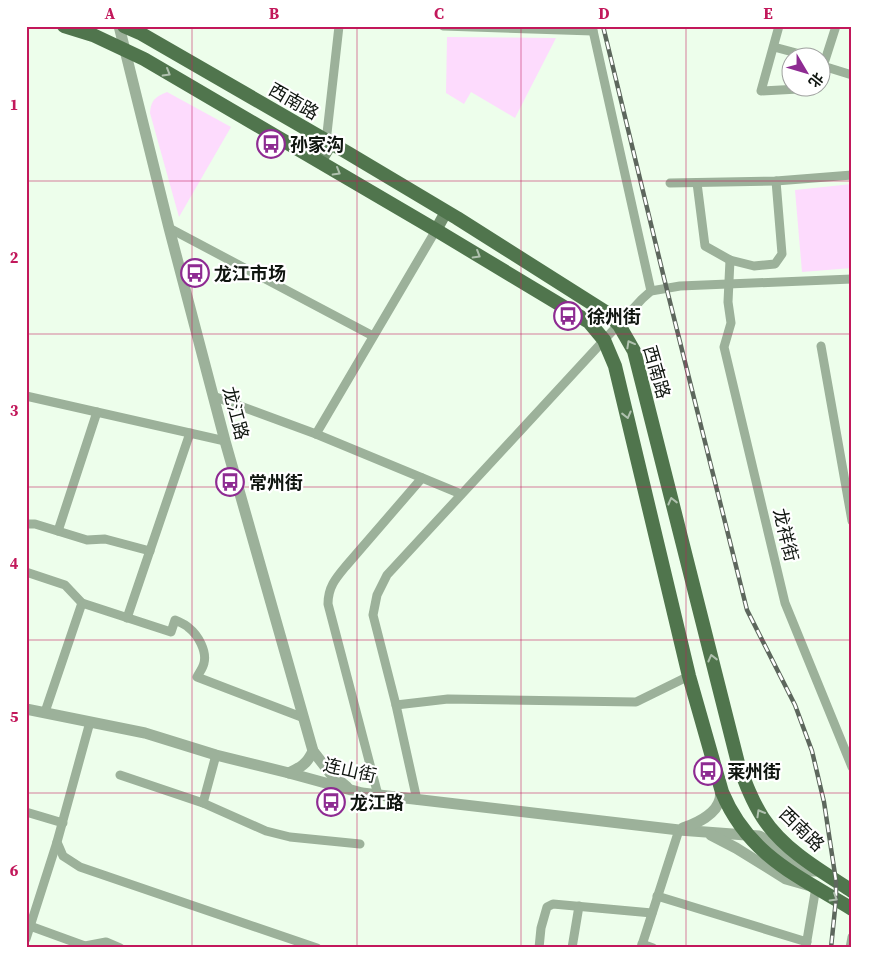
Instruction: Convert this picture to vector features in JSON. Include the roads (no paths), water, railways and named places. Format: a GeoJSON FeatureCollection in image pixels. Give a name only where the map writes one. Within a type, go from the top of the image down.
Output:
{"type":"FeatureCollection","features":[{"type":"Feature","properties":{"kind":"main road"},"geometry":{"type":"LineString","coordinates":[[64,26],[93,35],[144,59],[590,322],[604,340],[615,366],[690,676],[726,803],[747,835],[757,846],[791,873],[852,909]]}},
{"type":"Feature","properties":{"kind":"main road","name":"西南路"},"geometry":{"type":"LineString","coordinates":[[124,26],[446,212],[607,313],[619,325],[634,351],[738,763],[754,802],[763,818],[775,833],[805,860],[852,891]]}},
{"type":"Feature","properties":{"kind":"main road"},"geometry":{"type":"LineString","coordinates":[[320,162],[329,143]]}},
{"type":"Feature","properties":{"kind":"main road"},"geometry":{"type":"LineString","coordinates":[[436,230],[446,212]]}},
{"type":"Feature","properties":{"kind":"street","name":"龙江路"},"geometry":{"type":"LineString","coordinates":[[119,26],[169,228],[225,441],[313,751],[330,773],[352,791]]}},
{"type":"Feature","properties":{"kind":"street"},"geometry":{"type":"LineString","coordinates":[[329,143],[339,26]]}},
{"type":"Feature","properties":{"kind":"street"},"geometry":{"type":"LineString","coordinates":[[443,26],[592,28],[651,291]]}},
{"type":"Feature","properties":{"kind":"street"},"geometry":{"type":"LineString","coordinates":[[780,26],[761,91],[780,90]]}},
{"type":"Feature","properties":{"kind":"street"},"geometry":{"type":"LineString","coordinates":[[828,48],[836,26]]}},
{"type":"Feature","properties":{"kind":"street"},"geometry":{"type":"LineString","coordinates":[[774,47],[780,49]]}},
{"type":"Feature","properties":{"kind":"street"},"geometry":{"type":"LineString","coordinates":[[830,65],[852,75]]}},
{"type":"Feature","properties":{"kind":"street"},"geometry":{"type":"LineString","coordinates":[[670,183],[776,181],[852,175]]}},
{"type":"Feature","properties":{"kind":"street"},"geometry":{"type":"LineString","coordinates":[[697,183],[705,246],[730,260],[754,266],[775,264],[782,254],[776,181]]}},
{"type":"Feature","properties":{"kind":"street"},"geometry":{"type":"LineString","coordinates":[[169,228],[373,336]]}},
{"type":"Feature","properties":{"kind":"street"},"geometry":{"type":"LineString","coordinates":[[316,434],[436,230]]}},
{"type":"Feature","properties":{"kind":"street","name":"龙祥街"},"geometry":{"type":"LineString","coordinates":[[730,260],[728,302],[732,323],[724,347],[785,603],[852,767]]}},
{"type":"Feature","properties":{"kind":"street"},"geometry":{"type":"LineString","coordinates":[[417,800],[396,705],[373,615],[377,595],[387,575],[651,291],[680,286],[852,279]]}},
{"type":"Feature","properties":{"kind":"street"},"geometry":{"type":"LineString","coordinates":[[820,346],[852,521]]}},
{"type":"Feature","properties":{"kind":"street"},"geometry":{"type":"LineString","coordinates":[[26,396],[225,441]]}},
{"type":"Feature","properties":{"kind":"street"},"geometry":{"type":"LineString","coordinates":[[213,396],[316,434],[461,494]]}},
{"type":"Feature","properties":{"kind":"street"},"geometry":{"type":"LineString","coordinates":[[58,531],[97,412]]}},
{"type":"Feature","properties":{"kind":"street"},"geometry":{"type":"LineString","coordinates":[[127,618],[190,433]]}},
{"type":"Feature","properties":{"kind":"street"},"geometry":{"type":"LineString","coordinates":[[378,795],[328,604],[328,594],[334,581],[346,566],[422,478]]}},
{"type":"Feature","properties":{"kind":"street"},"geometry":{"type":"LineString","coordinates":[[26,524],[35,524],[87,540],[105,539],[150,551]]}},
{"type":"Feature","properties":{"kind":"street"},"geometry":{"type":"LineString","coordinates":[[26,572],[65,585],[82,603],[127,618],[171,632],[175,620],[188,627],[202,646],[205,657],[204,665],[197,677],[304,718]]}},
{"type":"Feature","properties":{"kind":"street"},"geometry":{"type":"LineString","coordinates":[[45,712],[82,603]]}},
{"type":"Feature","properties":{"kind":"street"},"geometry":{"type":"LineString","coordinates":[[396,705],[448,699],[636,702],[690,676]]}},
{"type":"Feature","properties":{"kind":"street","name":"连山街"},"geometry":{"type":"LineString","coordinates":[[26,709],[145,733],[216,755],[352,791],[679,830],[759,836],[804,869],[820,871]]}},
{"type":"Feature","properties":{"kind":"street"},"geometry":{"type":"LineString","coordinates":[[26,939],[63,823],[90,722]]}},
{"type":"Feature","properties":{"kind":"street"},"geometry":{"type":"LineString","coordinates":[[289,773],[309,760],[313,751]]}},
{"type":"Feature","properties":{"kind":"street"},"geometry":{"type":"LineString","coordinates":[[203,803],[216,755]]}},
{"type":"Feature","properties":{"kind":"street"},"geometry":{"type":"LineString","coordinates":[[120,775],[203,803],[266,831],[290,837],[360,844]]}},
{"type":"Feature","properties":{"kind":"street"},"geometry":{"type":"LineString","coordinates":[[653,948],[641,946],[679,830],[692,825],[710,814],[717,807],[721,787]]}},
{"type":"Feature","properties":{"kind":"street"},"geometry":{"type":"LineString","coordinates":[[26,812],[63,823]]}},
{"type":"Feature","properties":{"kind":"street"},"geometry":{"type":"LineString","coordinates":[[657,896],[807,945],[816,888],[786,879],[736,848],[702,832]]}},
{"type":"Feature","properties":{"kind":"street"},"geometry":{"type":"LineString","coordinates":[[57,842],[63,856],[80,867],[317,948]]}},
{"type":"Feature","properties":{"kind":"street"},"geometry":{"type":"LineString","coordinates":[[539,948],[541,928],[547,907],[553,904],[652,913]]}},
{"type":"Feature","properties":{"kind":"street"},"geometry":{"type":"LineString","coordinates":[[572,948],[579,906]]}},
{"type":"Feature","properties":{"kind":"street"},"geometry":{"type":"LineString","coordinates":[[30,926],[85,947],[106,942],[120,948]]}},
{"type":"Feature","properties":{"kind":"street"},"geometry":{"type":"LineString","coordinates":[[850,948],[852,937]]}},
{"type":"Feature","properties":{"kind":"railway"},"geometry":{"type":"LineString","coordinates":[[603,26],[747,610],[795,705],[812,751],[824,802],[836,881],[831,948]]}},
{"type":"Feature","properties":{"kind":"place","name":"孙家沟"},"geometry":{"type":"Point","coordinates":[271,144]}},
{"type":"Feature","properties":{"kind":"place","name":"龙江市场"},"geometry":{"type":"Point","coordinates":[195,273]}},
{"type":"Feature","properties":{"kind":"place","name":"徐州街"},"geometry":{"type":"Point","coordinates":[568,316]}},
{"type":"Feature","properties":{"kind":"place","name":"常州街"},"geometry":{"type":"Point","coordinates":[230,482]}},
{"type":"Feature","properties":{"kind":"place","name":"莱州街"},"geometry":{"type":"Point","coordinates":[708,771]}},
{"type":"Feature","properties":{"kind":"place","name":"龙江路"},"geometry":{"type":"Point","coordinates":[331,802]}}]}
